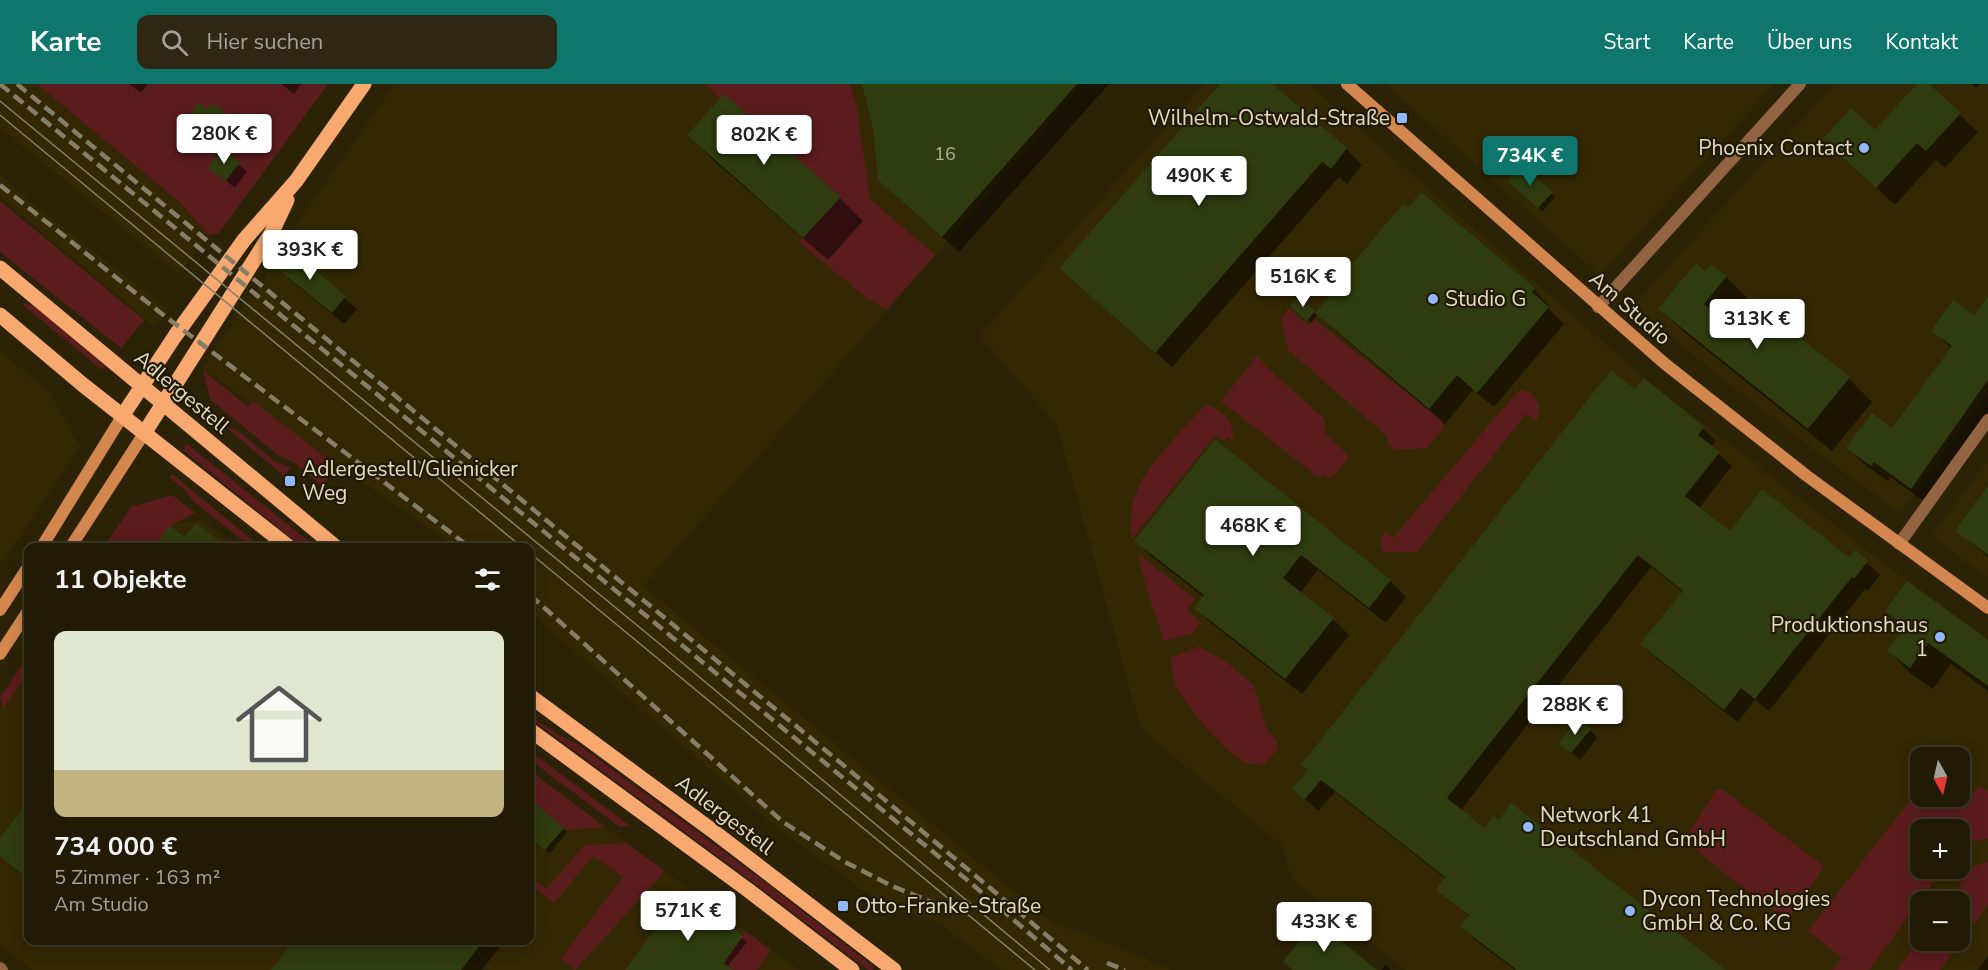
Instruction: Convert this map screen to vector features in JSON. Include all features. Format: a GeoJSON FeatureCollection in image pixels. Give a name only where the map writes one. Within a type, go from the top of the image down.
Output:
{"type":"FeatureCollection","features":[{"type":"Feature","properties":{"kind":"main road"},"geometry":{"type":"LineString","coordinates":[[123,415],[175,336],[244,240],[296,181],[364,84]]}},
{"type":"Feature","properties":{"kind":"main road"},"geometry":{"type":"LineString","coordinates":[[145,432],[272,232],[296,181]]}},
{"type":"Feature","properties":{"kind":"main road","name":"Adlergestell"},"geometry":{"type":"LineString","coordinates":[[0,268],[331,543]]}},
{"type":"Feature","properties":{"kind":"main road"},"geometry":{"type":"LineString","coordinates":[[0,315],[284,543]]}},
{"type":"Feature","properties":{"kind":"main road","name":"Adlergestell"},"geometry":{"type":"LineString","coordinates":[[534,699],[722,838],[894,970]]}},
{"type":"Feature","properties":{"kind":"main road"},"geometry":{"type":"LineString","coordinates":[[534,733],[748,890],[852,970]]}},
{"type":"Feature","properties":{"kind":"street","name":"Am Studio"},"geometry":{"type":"LineString","coordinates":[[1347,84],[1598,307],[1673,370],[1807,476],[1988,608]]}},
{"type":"Feature","properties":{"kind":"street"},"geometry":{"type":"LineString","coordinates":[[1598,307],[1800,84]]}},
{"type":"Feature","properties":{"kind":"street"},"geometry":{"type":"LineString","coordinates":[[44,543],[123,415]]}},
{"type":"Feature","properties":{"kind":"street"},"geometry":{"type":"LineString","coordinates":[[1899,544],[1988,420]]}},
{"type":"Feature","properties":{"kind":"street"},"geometry":{"type":"LineString","coordinates":[[73,543],[145,432]]}},
{"type":"Feature","properties":{"kind":"street"},"geometry":{"type":"LineString","coordinates":[[0,610],[24,573]]}},
{"type":"Feature","properties":{"kind":"street"},"geometry":{"type":"LineString","coordinates":[[0,654],[24,617]]}},
{"type":"Feature","properties":{"kind":"shaded area"},"geometry":{"type":"Polygon","coordinates":[[[0,84],[37,84],[179,203],[209,235],[179,274],[0,127],[0,84]]]}},
{"type":"Feature","properties":{"kind":"shaded area"},"geometry":{"type":"Polygon","coordinates":[[[37,84],[328,84],[219,233],[209,235],[179,202],[37,84]]]}},
{"type":"Feature","properties":{"kind":"shaded area"},"geometry":{"type":"Polygon","coordinates":[[[395,84],[1084,84],[643,586],[1052,923],[1089,935],[1172,970],[1001,970],[941,924],[889,908],[777,828],[534,615],[534,543],[449,543],[202,369],[236,318],[266,280],[265,270],[395,84]]]}},
{"type":"Feature","properties":{"kind":"shaded area"},"geometry":{"type":"Polygon","coordinates":[[[705,84],[850,84],[856,103],[870,199],[935,255],[887,309],[869,300],[799,242],[840,196],[724,94],[720,98],[705,84]]]}},
{"type":"Feature","properties":{"kind":"shaded area"},"geometry":{"type":"Polygon","coordinates":[[[1204,84],[1309,84],[1644,378],[1870,553],[1988,639],[1988,970],[1406,970],[1292,879],[1282,845],[1141,729],[1057,425],[980,336],[1204,84]]]}},
{"type":"Feature","properties":{"kind":"shaded area"},"geometry":{"type":"Polygon","coordinates":[[[1385,84],[1774,84],[1600,275],[1385,84]]]}},
{"type":"Feature","properties":{"kind":"shaded area"},"geometry":{"type":"Polygon","coordinates":[[[1835,84],[1988,84],[1988,391],[1900,513],[1713,371],[1634,305],[1835,84]]]}},
{"type":"Feature","properties":{"kind":"shaded area"},"geometry":{"type":"Polygon","coordinates":[[[0,173],[37,208],[167,308],[155,327],[0,197],[0,173]]]}},
{"type":"Feature","properties":{"kind":"shaded area"},"geometry":{"type":"Polygon","coordinates":[[[0,201],[144,320],[121,348],[0,252],[0,201]]]}},
{"type":"Feature","properties":{"kind":"shaded area"},"geometry":{"type":"Polygon","coordinates":[[[21,303],[34,306],[105,366],[102,370],[21,303]]]}},
{"type":"Feature","properties":{"kind":"shaded area"},"geometry":{"type":"Polygon","coordinates":[[[1289,308],[1308,326],[1314,319],[1441,420],[1444,428],[1427,448],[1394,450],[1388,443],[1387,436],[1288,350],[1281,318],[1289,308]]]}},
{"type":"Feature","properties":{"kind":"shaded area"},"geometry":{"type":"Polygon","coordinates":[[[0,351],[50,393],[80,447],[0,565],[0,351]]]}},
{"type":"Feature","properties":{"kind":"shaded area"},"geometry":{"type":"Polygon","coordinates":[[[1258,355],[1267,368],[1323,417],[1326,425],[1324,432],[1349,458],[1331,478],[1322,475],[1318,477],[1221,401],[1258,355]]]}},
{"type":"Feature","properties":{"kind":"shaded area"},"geometry":{"type":"Polygon","coordinates":[[[203,370],[247,406],[253,401],[337,466],[322,486],[295,463],[279,456],[210,399],[203,370]]]}},
{"type":"Feature","properties":{"kind":"shaded area"},"geometry":{"type":"Polygon","coordinates":[[[1523,390],[1531,393],[1540,406],[1537,421],[1526,414],[1417,552],[1384,552],[1381,537],[1386,532],[1393,538],[1498,414],[1517,393],[1523,390]]]}},
{"type":"Feature","properties":{"kind":"shaded area"},"geometry":{"type":"Polygon","coordinates":[[[1208,405],[1228,419],[1233,430],[1232,441],[1227,437],[1224,441],[1216,435],[1131,540],[1132,507],[1142,481],[1172,441],[1208,405]]]}},
{"type":"Feature","properties":{"kind":"shaded area"},"geometry":{"type":"Polygon","coordinates":[[[227,428],[236,429],[274,461],[291,468],[284,476],[227,428]]]}},
{"type":"Feature","properties":{"kind":"shaded area"},"geometry":{"type":"Polygon","coordinates":[[[186,443],[311,543],[297,543],[183,450],[186,443]]]}},
{"type":"Feature","properties":{"kind":"shaded area"},"geometry":{"type":"Polygon","coordinates":[[[1988,460],[1988,577],[1932,536],[1988,460]]]}},
{"type":"Feature","properties":{"kind":"shaded area"},"geometry":{"type":"Polygon","coordinates":[[[172,474],[256,543],[246,543],[193,501],[187,492],[169,477],[172,474]]]}},
{"type":"Feature","properties":{"kind":"shaded area"},"geometry":{"type":"Polygon","coordinates":[[[172,495],[195,513],[170,526],[156,543],[107,543],[131,507],[172,495]]]}},
{"type":"Feature","properties":{"kind":"shaded area"},"geometry":{"type":"Polygon","coordinates":[[[203,520],[232,543],[115,543],[124,530],[203,520]]]}},
{"type":"Feature","properties":{"kind":"shaded area"},"geometry":{"type":"Polygon","coordinates":[[[1138,554],[1195,599],[1187,610],[1201,623],[1191,634],[1164,641],[1148,594],[1138,554]]]}},
{"type":"Feature","properties":{"kind":"shaded area"},"geometry":{"type":"Polygon","coordinates":[[[1199,647],[1225,661],[1254,686],[1266,727],[1278,744],[1277,750],[1263,765],[1245,763],[1227,749],[1201,722],[1176,688],[1170,658],[1199,647]]]}},
{"type":"Feature","properties":{"kind":"shaded area"},"geometry":{"type":"Polygon","coordinates":[[[24,662],[24,679],[3,709],[0,697],[24,662]]]}},
{"type":"Feature","properties":{"kind":"shaded area"},"geometry":{"type":"Polygon","coordinates":[[[24,674],[24,945],[534,945],[534,774],[798,970],[32,970],[0,945],[0,709],[24,674]]]}},
{"type":"Feature","properties":{"kind":"shaded area"},"geometry":{"type":"Polygon","coordinates":[[[534,718],[557,734],[579,745],[761,879],[874,967],[872,970],[868,970],[534,721],[534,718]]]}},
{"type":"Feature","properties":{"kind":"shaded area"},"geometry":{"type":"Polygon","coordinates":[[[534,754],[630,826],[620,827],[534,763],[534,754]]]}},
{"type":"Feature","properties":{"kind":"shaded area"},"geometry":{"type":"Polygon","coordinates":[[[534,774],[605,827],[568,830],[534,802],[534,774]]]}},
{"type":"Feature","properties":{"kind":"shaded area"},"geometry":{"type":"Polygon","coordinates":[[[1979,786],[1988,791],[1988,839],[1970,843],[1970,819],[1910,819],[1910,879],[1936,879],[1927,891],[1910,891],[1910,914],[1869,970],[1832,970],[1842,958],[1808,931],[1910,801],[1910,807],[1970,807],[1970,790],[1974,793],[1979,786]]]}},
{"type":"Feature","properties":{"kind":"shaded area"},"geometry":{"type":"Polygon","coordinates":[[[1716,790],[1723,790],[1824,866],[1796,911],[1789,915],[1780,915],[1688,843],[1685,838],[1716,790]]]}},
{"type":"Feature","properties":{"kind":"shaded area"},"geometry":{"type":"Polygon","coordinates":[[[626,843],[665,871],[575,970],[561,958],[623,877],[593,856],[554,903],[534,887],[534,880],[546,889],[585,845],[626,843]]]}},
{"type":"Feature","properties":{"kind":"shaded area"},"geometry":{"type":"Polygon","coordinates":[[[1988,862],[1988,904],[1970,929],[1970,891],[1955,891],[1964,879],[1970,879],[1970,871],[1974,866],[1988,862]]]}},
{"type":"Feature","properties":{"kind":"shaded area"},"geometry":{"type":"Polygon","coordinates":[[[746,931],[771,950],[757,970],[733,970],[724,963],[746,931]]]}},
{"type":"Feature","properties":{"kind":"shaded area"},"geometry":{"type":"Polygon","coordinates":[[[1911,951],[1954,951],[1940,970],[1897,970],[1911,951]]]}},
{"type":"Feature","properties":{"kind":"building"},"geometry":{"type":"Polygon","coordinates":[[[862,84],[1077,84],[942,237],[878,180],[873,129],[862,84]]]}},
{"type":"Feature","properties":{"kind":"building"},"geometry":{"type":"Polygon","coordinates":[[[1220,84],[1272,84],[1347,148],[1331,169],[1322,162],[1155,353],[1059,268],[1220,84]]]}},
{"type":"Feature","properties":{"kind":"building"},"geometry":{"type":"Polygon","coordinates":[[[1917,84],[1929,84],[1961,113],[1926,151],[1917,143],[1876,188],[1823,139],[1851,108],[1875,130],[1917,84]]]}},
{"type":"Feature","properties":{"kind":"building"},"geometry":{"type":"Polygon","coordinates":[[[724,94],[841,197],[803,238],[687,135],[724,94]]]}},
{"type":"Feature","properties":{"kind":"building"},"geometry":{"type":"Polygon","coordinates":[[[198,103],[207,109],[212,103],[249,128],[238,144],[204,121],[198,130],[186,122],[198,103]]]}},
{"type":"Feature","properties":{"kind":"building"},"geometry":{"type":"Polygon","coordinates":[[[221,149],[240,162],[226,181],[208,168],[221,149]]]}},
{"type":"Feature","properties":{"kind":"building"},"geometry":{"type":"Polygon","coordinates":[[[1521,165],[1553,192],[1538,208],[1507,181],[1521,165]]]}},
{"type":"Feature","properties":{"kind":"building","name":"Studio G"},"geometry":{"type":"Polygon","coordinates":[[[1421,192],[1535,288],[1532,292],[1549,307],[1477,393],[1457,375],[1429,409],[1315,313],[1343,280],[1340,278],[1404,203],[1409,207],[1421,192]]]}},
{"type":"Feature","properties":{"kind":"building"},"geometry":{"type":"Polygon","coordinates":[[[289,248],[346,296],[332,313],[274,266],[289,248]]]}},
{"type":"Feature","properties":{"kind":"building"},"geometry":{"type":"Polygon","coordinates":[[[1696,263],[1705,271],[1711,264],[1727,276],[1704,304],[1731,325],[1734,322],[1761,343],[1779,321],[1850,377],[1808,429],[1658,309],[1696,263]]]}},
{"type":"Feature","properties":{"kind":"building"},"geometry":{"type":"Polygon","coordinates":[[[1299,296],[1315,311],[1307,321],[1290,306],[1299,296]]]}},
{"type":"Feature","properties":{"kind":"building"},"geometry":{"type":"Polygon","coordinates":[[[1988,296],[1988,380],[1911,489],[1874,462],[1871,466],[1846,448],[1872,413],[1892,428],[1952,346],[1931,331],[1953,300],[1974,315],[1988,296]]]}},
{"type":"Feature","properties":{"kind":"building"},"geometry":{"type":"Polygon","coordinates":[[[1611,370],[1635,389],[1644,378],[1704,427],[1698,435],[1720,452],[1685,496],[1730,531],[1762,489],[1849,557],[1855,550],[1868,561],[1854,579],[1852,577],[1755,699],[1741,688],[1724,710],[1640,644],[1683,591],[1638,555],[1447,798],[1484,828],[1493,816],[1499,820],[1511,803],[1726,970],[1517,970],[1460,927],[1469,915],[1436,890],[1445,877],[1321,780],[1304,800],[1292,789],[1308,770],[1301,765],[1611,370]]]}},
{"type":"Feature","properties":{"kind":"building"},"geometry":{"type":"Polygon","coordinates":[[[1215,439],[1391,580],[1369,608],[1301,555],[1283,578],[1334,618],[1285,679],[1194,608],[1204,595],[1134,541],[1215,439]]]}},
{"type":"Feature","properties":{"kind":"building"},"geometry":{"type":"Polygon","coordinates":[[[1988,486],[1988,555],[1955,531],[1988,486]]]}},
{"type":"Feature","properties":{"kind":"building"},"geometry":{"type":"Polygon","coordinates":[[[196,523],[222,543],[157,543],[170,526],[185,537],[196,523]]]}},
{"type":"Feature","properties":{"kind":"building","name":"Produktionshaus 1"},"geometry":{"type":"Polygon","coordinates":[[[1907,581],[1988,640],[1988,686],[1928,643],[1910,668],[1887,651],[1905,626],[1885,611],[1907,581]]]}},
{"type":"Feature","properties":{"kind":"building"},"geometry":{"type":"Polygon","coordinates":[[[1578,719],[1591,729],[1571,753],[1558,744],[1578,719]]]}},
{"type":"Feature","properties":{"kind":"building"},"geometry":{"type":"Polygon","coordinates":[[[534,802],[564,828],[545,850],[534,840],[534,802]]]}},
{"type":"Feature","properties":{"kind":"building"},"geometry":{"type":"Polygon","coordinates":[[[24,807],[24,876],[0,857],[0,838],[24,807]]]}},
{"type":"Feature","properties":{"kind":"building"},"geometry":{"type":"Polygon","coordinates":[[[677,899],[688,907],[695,899],[743,936],[724,963],[733,970],[625,970],[677,899]]]}},
{"type":"Feature","properties":{"kind":"building"},"geometry":{"type":"Polygon","coordinates":[[[1315,920],[1377,970],[1293,970],[1283,962],[1315,920]]]}},
{"type":"Feature","properties":{"kind":"building"},"geometry":{"type":"Polygon","coordinates":[[[290,945],[480,945],[461,970],[271,970],[290,945]]]}},
{"type":"Feature","properties":{"kind":"tram line"},"geometry":{"type":"LineString","coordinates":[[0,101],[661,645],[1050,970]]}},
{"type":"Feature","properties":{"kind":"tram line"},"geometry":{"type":"LineString","coordinates":[[0,115],[517,543]]}},
{"type":"Feature","properties":{"kind":"tram line"},"geometry":{"type":"LineString","coordinates":[[534,556],[1035,970]]}},
{"type":"Feature","properties":{"kind":"railway"},"geometry":{"type":"LineString","coordinates":[[0,84],[966,879],[1072,970]]}},
{"type":"Feature","properties":{"kind":"railway"},"geometry":{"type":"LineString","coordinates":[[17,84],[836,759],[1088,970]]}},
{"type":"Feature","properties":{"kind":"railway"},"geometry":{"type":"LineString","coordinates":[[0,185],[162,314],[464,543]]}},
{"type":"Feature","properties":{"kind":"railway"},"geometry":{"type":"LineString","coordinates":[[534,599],[783,822],[845,862],[892,886],[934,903]]}},
{"type":"Feature","properties":{"kind":"railway"},"geometry":{"type":"LineString","coordinates":[[1107,963],[1125,970]]}},
{"type":"Feature","properties":{"kind":"place","name":"Wilhelm-Ostwald-Straße"},"geometry":{"type":"Point","coordinates":[1402,118]}},
{"type":"Feature","properties":{"kind":"place","name":"Phoenix Contact"},"geometry":{"type":"Point","coordinates":[1864,148]}},
{"type":"Feature","properties":{"kind":"place","name":"Studio G"},"geometry":{"type":"Point","coordinates":[1433,299]}},
{"type":"Feature","properties":{"kind":"place","name":"Adlergestell/Glienicker Weg"},"geometry":{"type":"Point","coordinates":[290,481]}},
{"type":"Feature","properties":{"kind":"place","name":"Produktionshaus 1"},"geometry":{"type":"Point","coordinates":[1940,637]}},
{"type":"Feature","properties":{"kind":"place","name":"Network 41 Deutschland GmbH"},"geometry":{"type":"Point","coordinates":[1528,827]}},
{"type":"Feature","properties":{"kind":"place","name":"Otto-Franke-Straße"},"geometry":{"type":"Point","coordinates":[843,906]}},
{"type":"Feature","properties":{"kind":"place","name":"Dycon Technologies GmbH & Co. KG"},"geometry":{"type":"Point","coordinates":[1630,911]}}]}
